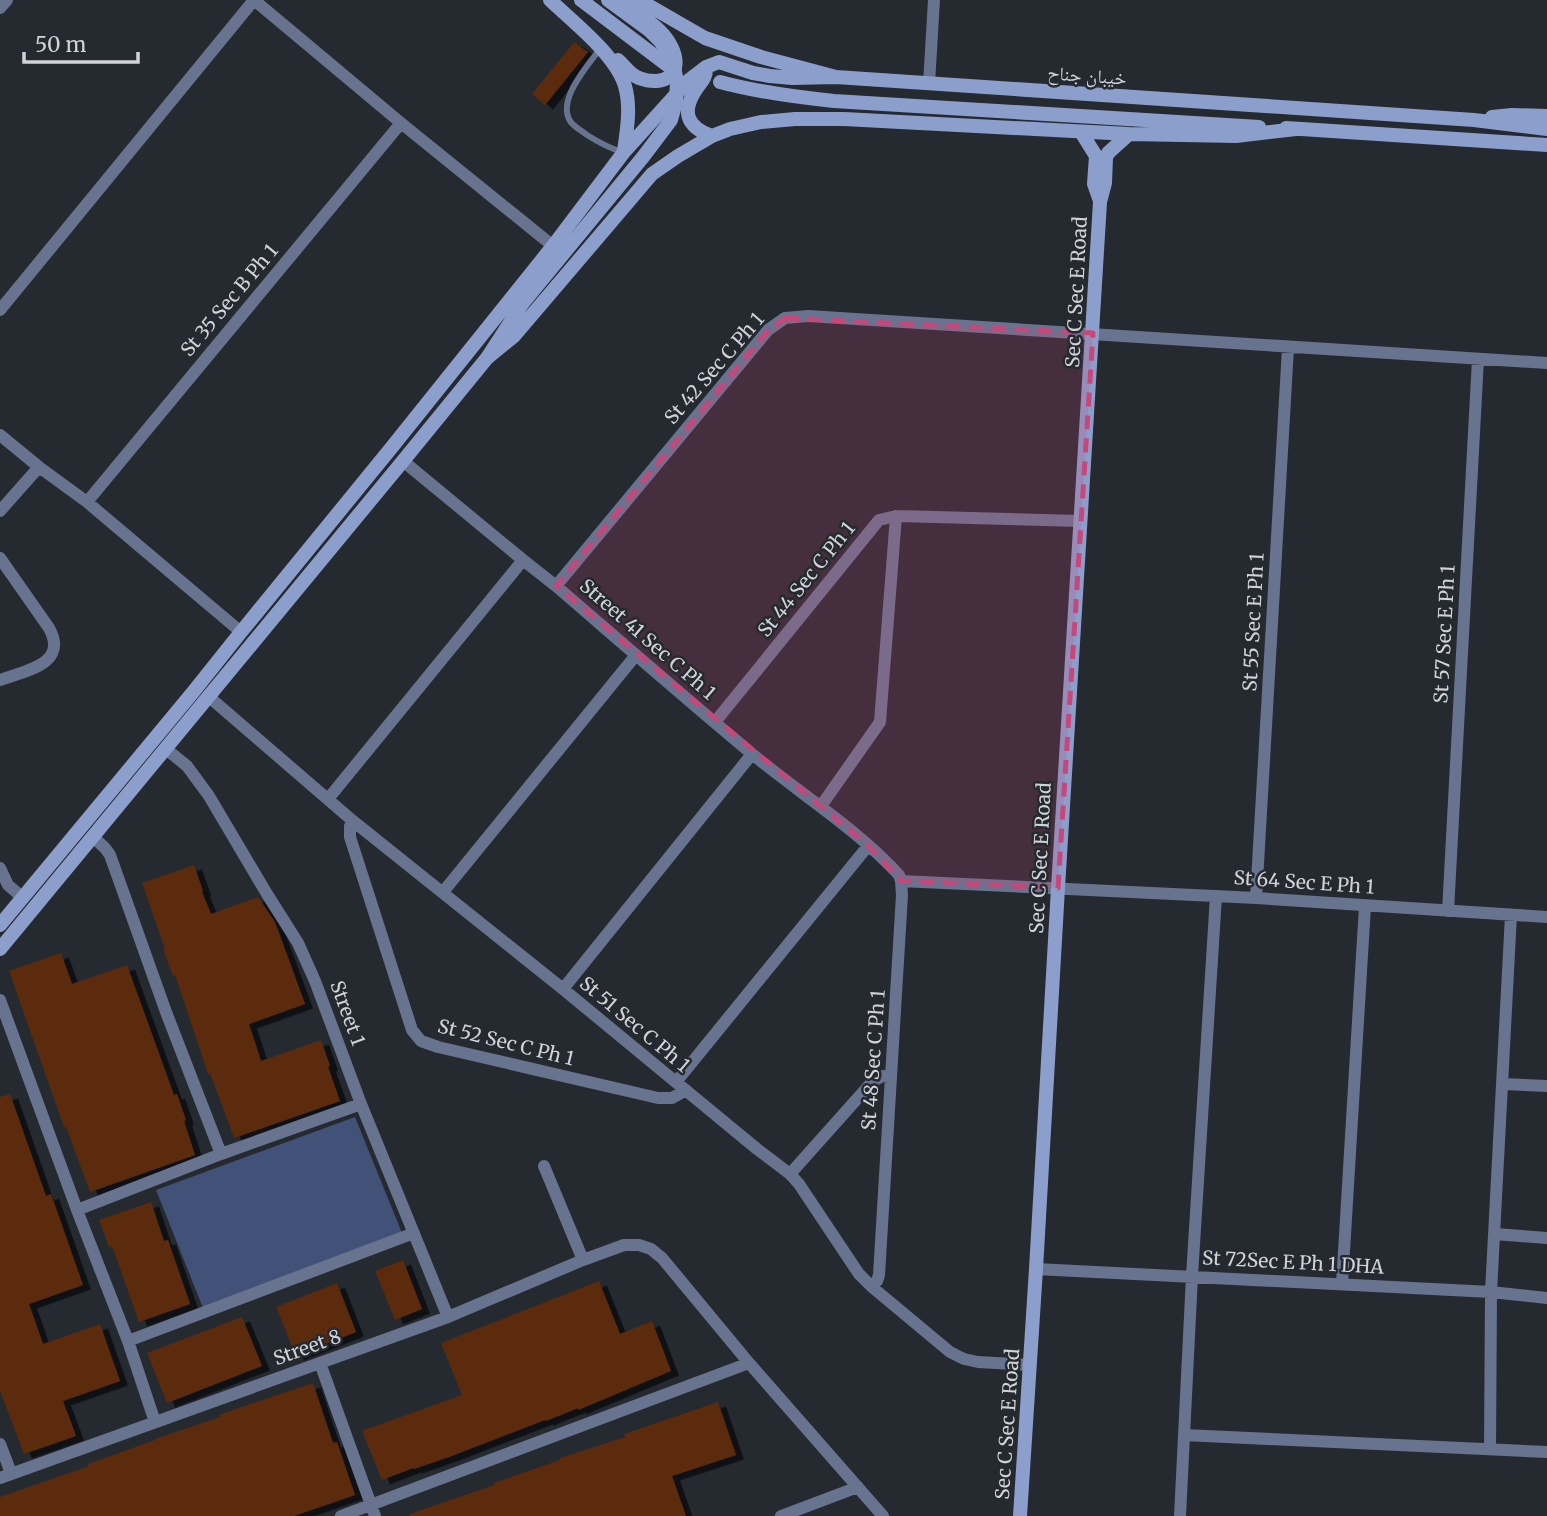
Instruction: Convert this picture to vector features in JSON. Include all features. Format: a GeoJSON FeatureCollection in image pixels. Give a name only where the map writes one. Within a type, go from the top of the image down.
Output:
{"type":"FeatureCollection","features":[{"type":"Feature","properties":{"kind":"main road"},"geometry":{"type":"LineString","coordinates":[[550,0],[601,48],[625,85],[627,126],[624,152]]}},
{"type":"Feature","properties":{"kind":"main road"},"geometry":{"type":"LineString","coordinates":[[581,0],[667,65]]}},
{"type":"Feature","properties":{"kind":"main road"},"geometry":{"type":"LineString","coordinates":[[0,949],[487,358],[522,304],[671,120],[676,102],[677,81],[667,51],[649,30],[608,0]]}},
{"type":"Feature","properties":{"kind":"main road"},"geometry":{"type":"LineString","coordinates":[[601,48],[613,55],[635,77],[657,82],[674,72],[676,61],[669,41],[625,0]]}},
{"type":"Feature","properties":{"kind":"main road","name":"خیبان جناح"},"geometry":{"type":"LineString","coordinates":[[639,0],[705,38],[761,57],[836,76],[1474,120],[1547,129]]}},
{"type":"Feature","properties":{"kind":"main road"},"geometry":{"type":"LineString","coordinates":[[0,925],[392,447],[553,246],[624,152],[690,80],[706,67],[719,62],[771,76],[836,76]]}},
{"type":"Feature","properties":{"kind":"main road"},"geometry":{"type":"LineString","coordinates":[[706,67],[706,77],[688,105],[688,117],[698,130],[712,136]]}},
{"type":"Feature","properties":{"kind":"main road"},"geometry":{"type":"LineString","coordinates":[[720,82],[748,90],[834,101],[1547,145]]}},
{"type":"Feature","properties":{"kind":"main road"},"geometry":{"type":"LineString","coordinates":[[1474,120],[1512,114],[1547,116]]}},
{"type":"Feature","properties":{"kind":"main road"},"geometry":{"type":"LineString","coordinates":[[487,358],[514,336],[652,174],[677,156],[730,129],[761,122],[795,119],[844,119],[1129,134],[1236,136],[1296,129]]}},
{"type":"Feature","properties":{"kind":"main road","name":"Sec C Sec E Road"},"geometry":{"type":"LineString","coordinates":[[1081,132],[1096,156],[1094,184],[1100,202]]}},
{"type":"Feature","properties":{"kind":"main road","name":"Sec C Sec E Road"},"geometry":{"type":"LineString","coordinates":[[1020,1516],[1100,202],[1108,153],[1129,134]]}},
{"type":"Feature","properties":{"kind":"street"},"geometry":{"type":"LineString","coordinates":[[0,8],[7,0]]}},
{"type":"Feature","properties":{"kind":"street"},"geometry":{"type":"LineString","coordinates":[[0,310],[254,0],[553,246]]}},
{"type":"Feature","properties":{"kind":"street"},"geometry":{"type":"LineString","coordinates":[[929,84],[934,0]]}},
{"type":"Feature","properties":{"kind":"street","name":"St 35 Sec B Ph 1"},"geometry":{"type":"LineString","coordinates":[[87,502],[401,123]]}},
{"type":"Feature","properties":{"kind":"street","name":"St 42 Sec C Ph 1"},"geometry":{"type":"LineString","coordinates":[[556,586],[768,330],[785,318],[808,316],[1093,333]]}},
{"type":"Feature","properties":{"kind":"street"},"geometry":{"type":"LineString","coordinates":[[1093,333],[1288,348],[1547,363]]}},
{"type":"Feature","properties":{"kind":"street","name":"St 55 Sec E Ph 1"},"geometry":{"type":"LineString","coordinates":[[1256,898],[1288,348]]}},
{"type":"Feature","properties":{"kind":"street","name":"St 57 Sec E Ph 1"},"geometry":{"type":"LineString","coordinates":[[1448,911],[1478,359]]}},
{"type":"Feature","properties":{"kind":"street"},"geometry":{"type":"LineString","coordinates":[[0,435],[87,502],[241,632]]}},
{"type":"Feature","properties":{"kind":"street","name":"Street 41 Sec C Ph 1"},"geometry":{"type":"LineString","coordinates":[[403,461],[556,586],[752,754],[821,806],[868,846]]}},
{"type":"Feature","properties":{"kind":"street"},"geometry":{"type":"LineString","coordinates":[[0,512],[39,467]]}},
{"type":"Feature","properties":{"kind":"street"},"geometry":{"type":"LineString","coordinates":[[821,806],[880,722],[896,516],[1080,522]]}},
{"type":"Feature","properties":{"kind":"street","name":"St 44 Sec C Ph 1"},"geometry":{"type":"LineString","coordinates":[[715,722],[879,520],[896,516]]}},
{"type":"Feature","properties":{"kind":"street"},"geometry":{"type":"LineString","coordinates":[[0,558],[49,628],[54,638],[54,648],[49,659],[43,664],[0,680]]}},
{"type":"Feature","properties":{"kind":"street"},"geometry":{"type":"LineString","coordinates":[[328,799],[523,560]]}},
{"type":"Feature","properties":{"kind":"street"},"geometry":{"type":"LineString","coordinates":[[443,892],[636,655]]}},
{"type":"Feature","properties":{"kind":"street","name":"St 51 Sec C Ph 1"},"geometry":{"type":"LineString","coordinates":[[208,696],[354,821],[790,1174],[859,1274],[950,1352],[978,1362],[1029,1365]]}},
{"type":"Feature","properties":{"kind":"street","name":"Street 1"},"geometry":{"type":"LineString","coordinates":[[166,748],[187,766],[209,796],[298,943],[448,1317]]}},
{"type":"Feature","properties":{"kind":"street"},"geometry":{"type":"LineString","coordinates":[[563,989],[752,754]]}},
{"type":"Feature","properties":{"kind":"street","name":"St 52 Sec C Ph 1"},"geometry":{"type":"LineString","coordinates":[[354,821],[350,826],[350,837],[412,1030],[421,1041],[658,1098],[672,1098],[681,1086]]}},
{"type":"Feature","properties":{"kind":"street"},"geometry":{"type":"LineString","coordinates":[[92,836],[110,855],[166,1012],[221,1154]]}},
{"type":"Feature","properties":{"kind":"street"},"geometry":{"type":"LineString","coordinates":[[681,1086],[868,846],[894,870],[901,881]]}},
{"type":"Feature","properties":{"kind":"street"},"geometry":{"type":"LineString","coordinates":[[0,868],[8,885],[23,898]]}},
{"type":"Feature","properties":{"kind":"street","name":"St 64 Sec E Ph 1"},"geometry":{"type":"LineString","coordinates":[[901,881],[1256,898],[1547,917]]}},
{"type":"Feature","properties":{"kind":"street","name":"St 48 Sec C Ph 1"},"geometry":{"type":"LineString","coordinates":[[872,1287],[879,1275],[901,881]]}},
{"type":"Feature","properties":{"kind":"street"},"geometry":{"type":"LineString","coordinates":[[1180,1516],[1216,896]]}},
{"type":"Feature","properties":{"kind":"street"},"geometry":{"type":"LineString","coordinates":[[1342,1284],[1365,906]]}},
{"type":"Feature","properties":{"kind":"street"},"geometry":{"type":"LineString","coordinates":[[1490,1449],[1491,1292],[1511,915]]}},
{"type":"Feature","properties":{"kind":"street"},"geometry":{"type":"LineString","coordinates":[[0,1000],[128,1342],[155,1422]]}},
{"type":"Feature","properties":{"kind":"street"},"geometry":{"type":"LineString","coordinates":[[790,1174],[873,1081],[883,1076],[891,1077]]}},
{"type":"Feature","properties":{"kind":"street"},"geometry":{"type":"LineString","coordinates":[[1503,1083],[1547,1086]]}},
{"type":"Feature","properties":{"kind":"street"},"geometry":{"type":"LineString","coordinates":[[77,1210],[221,1154],[361,1104]]}},
{"type":"Feature","properties":{"kind":"street"},"geometry":{"type":"LineString","coordinates":[[544,1166],[583,1260]]}},
{"type":"Feature","properties":{"kind":"street"},"geometry":{"type":"LineString","coordinates":[[128,1342],[414,1233]]}},
{"type":"Feature","properties":{"kind":"street"},"geometry":{"type":"LineString","coordinates":[[1495,1234],[1547,1238]]}},
{"type":"Feature","properties":{"kind":"street","name":"Street 8"},"geometry":{"type":"LineString","coordinates":[[5,1476],[448,1317],[624,1245],[639,1245],[662,1258],[748,1363]]}},
{"type":"Feature","properties":{"kind":"street","name":"St 72Sec E Ph 1 DHA"},"geometry":{"type":"LineString","coordinates":[[1037,1269],[1491,1292],[1547,1298]]}},
{"type":"Feature","properties":{"kind":"street"},"geometry":{"type":"LineString","coordinates":[[320,1363],[373,1510]]}},
{"type":"Feature","properties":{"kind":"street"},"geometry":{"type":"LineString","coordinates":[[341,1516],[373,1510],[748,1363],[883,1516]]}},
{"type":"Feature","properties":{"kind":"street"},"geometry":{"type":"LineString","coordinates":[[1184,1435],[1547,1452]]}},
{"type":"Feature","properties":{"kind":"street"},"geometry":{"type":"LineString","coordinates":[[0,1444],[5,1476]]}},
{"type":"Feature","properties":{"kind":"street"},"geometry":{"type":"LineString","coordinates":[[781,1516],[858,1487]]}},
{"type":"Feature","properties":{"kind":"lane"},"geometry":{"type":"LineString","coordinates":[[601,48],[569,94],[567,112],[573,125],[611,148],[624,152]]}},
{"type":"Feature","properties":{"kind":"highlighted area"},"geometry":{"type":"Polygon","coordinates":[[[785,318],[1093,333],[1058,888],[901,881],[868,846],[556,586],[768,330],[785,318]]]}},
{"type":"Feature","properties":{"kind":"shaded area"},"geometry":{"type":"Polygon","coordinates":[[[355,1117],[402,1233],[203,1308],[156,1190],[355,1117]]]}},
{"type":"Feature","properties":{"kind":"building"},"geometry":{"type":"Polygon","coordinates":[[[574,42],[588,52],[545,105],[532,94],[574,42]]]}},
{"type":"Feature","properties":{"kind":"building"},"geometry":{"type":"Polygon","coordinates":[[[194,865],[211,914],[258,897],[275,922],[305,1004],[249,1024],[261,1061],[321,1040],[340,1101],[234,1138],[210,1073],[208,1074],[142,883],[194,865]]]}},
{"type":"Feature","properties":{"kind":"building"},"geometry":{"type":"Polygon","coordinates":[[[61,953],[72,984],[127,965],[174,1095],[177,1094],[195,1155],[90,1192],[9,971],[61,953]]]}},
{"type":"Feature","properties":{"kind":"building"},"geometry":{"type":"Polygon","coordinates":[[[10,1094],[46,1196],[51,1194],[83,1285],[29,1304],[43,1344],[100,1324],[120,1381],[63,1401],[76,1436],[24,1454],[0,1391],[0,1097],[10,1094]]]}},
{"type":"Feature","properties":{"kind":"building"},"geometry":{"type":"Polygon","coordinates":[[[151,1202],[164,1241],[168,1240],[190,1304],[139,1322],[112,1246],[109,1247],[99,1220],[151,1202]]]}},
{"type":"Feature","properties":{"kind":"building"},"geometry":{"type":"Polygon","coordinates":[[[403,1260],[422,1309],[395,1320],[375,1271],[403,1260]]]}},
{"type":"Feature","properties":{"kind":"building"},"geometry":{"type":"Polygon","coordinates":[[[599,1281],[620,1334],[652,1321],[671,1371],[578,1410],[382,1480],[362,1431],[462,1395],[441,1343],[599,1281]]]}},
{"type":"Feature","properties":{"kind":"building"},"geometry":{"type":"Polygon","coordinates":[[[337,1283],[356,1332],[296,1356],[276,1307],[337,1283]]]}},
{"type":"Feature","properties":{"kind":"building"},"geometry":{"type":"Polygon","coordinates":[[[242,1317],[262,1366],[167,1403],[147,1353],[242,1317]]]}},
{"type":"Feature","properties":{"kind":"building"},"geometry":{"type":"Polygon","coordinates":[[[313,1383],[333,1443],[337,1442],[355,1495],[294,1516],[0,1516],[0,1497],[220,1417],[219,1415],[313,1383]]]}},
{"type":"Feature","properties":{"kind":"building"},"geometry":{"type":"Polygon","coordinates":[[[718,1402],[736,1455],[672,1476],[686,1516],[410,1516],[560,1458],[625,1437],[624,1434],[718,1402]]]}}]}
